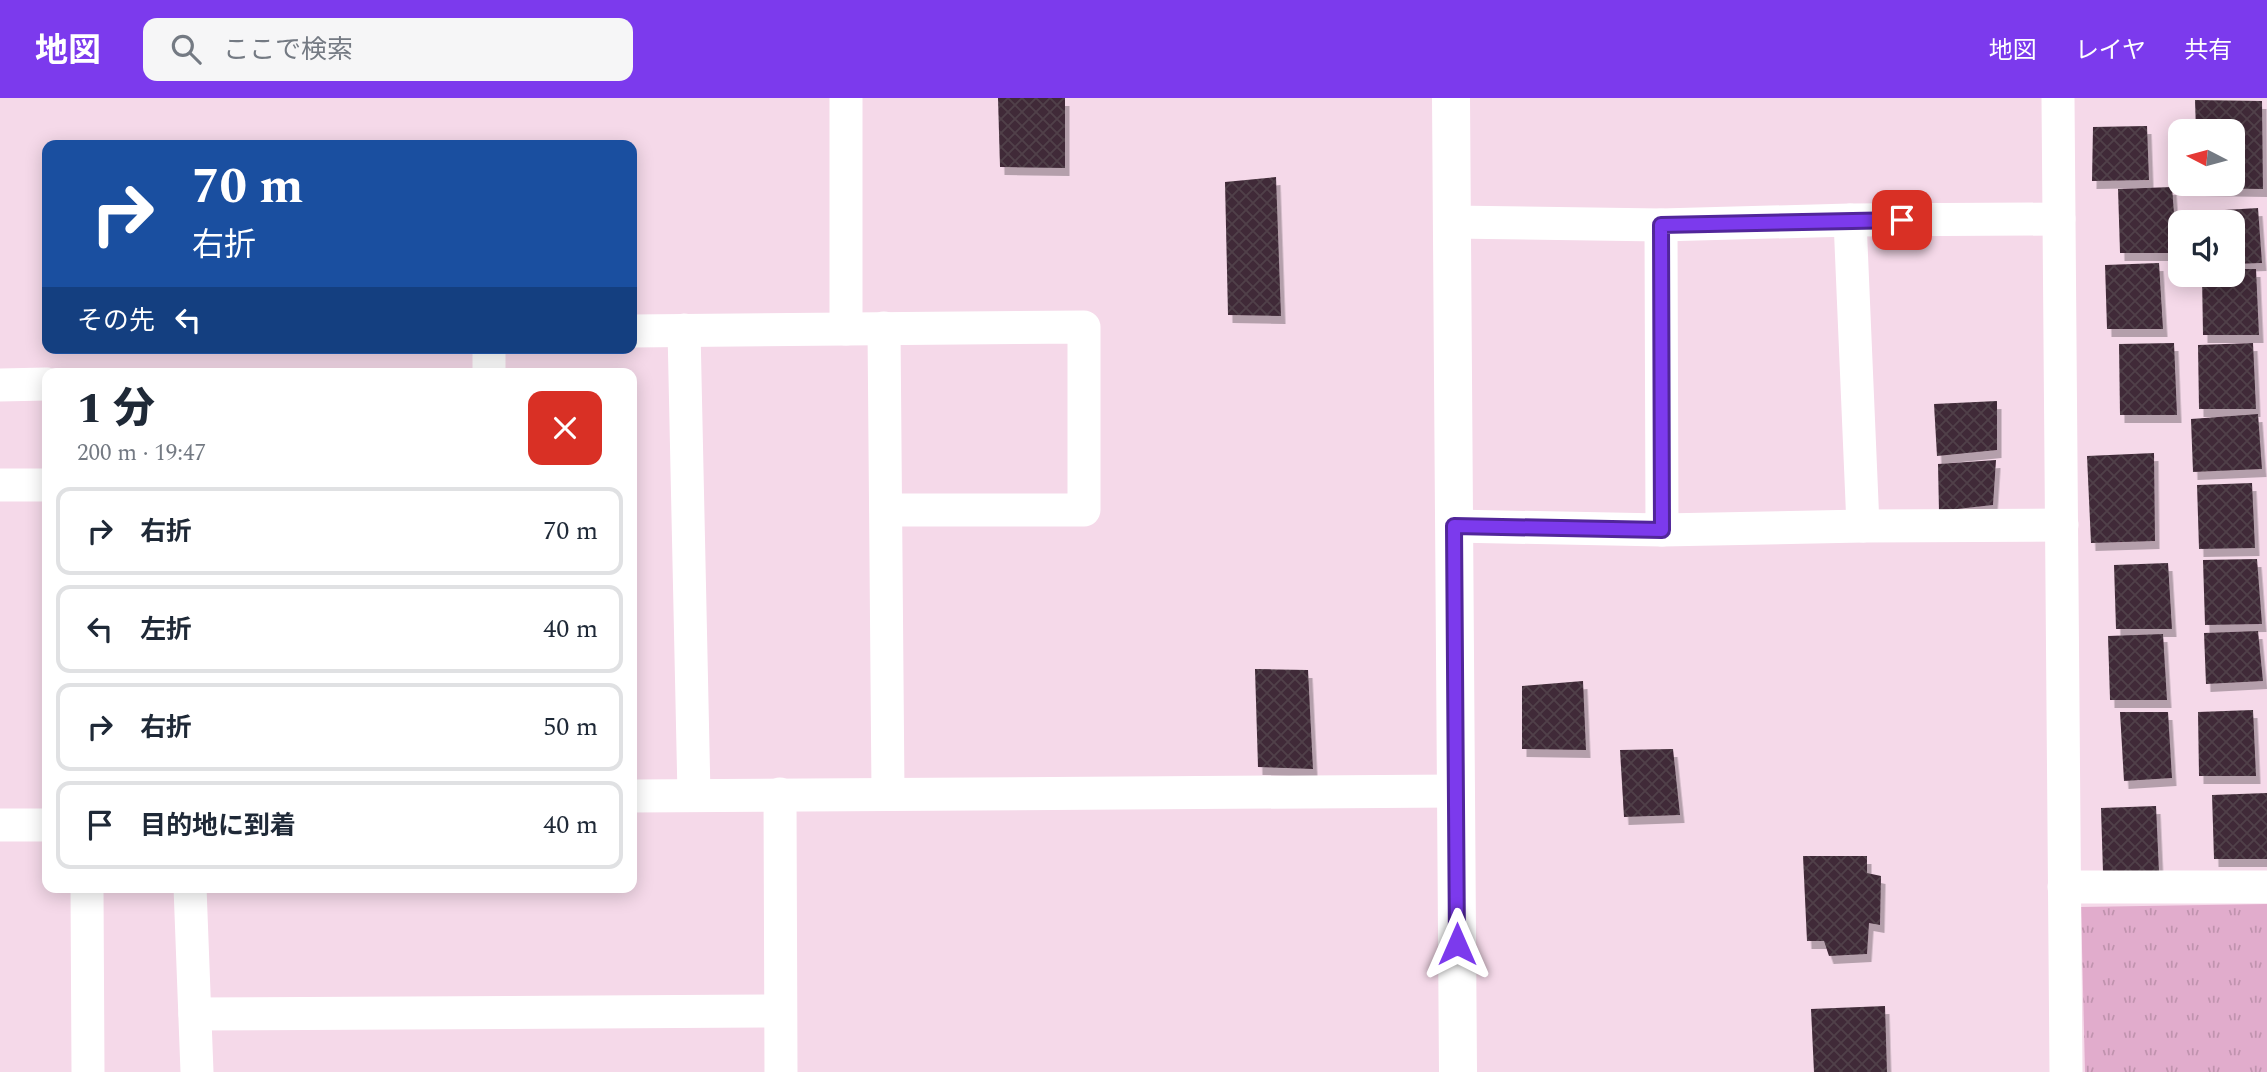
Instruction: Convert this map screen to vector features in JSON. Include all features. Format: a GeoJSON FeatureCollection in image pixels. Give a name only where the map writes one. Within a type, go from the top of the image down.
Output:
{"type":"FeatureCollection","features":[{"type":"Feature","properties":{"kind":"street"},"geometry":{"type":"LineString","coordinates":[[846,98],[846,329]]}},
{"type":"Feature","properties":{"kind":"street"},"geometry":{"type":"LineString","coordinates":[[1451,98],[1458,1072]]}},
{"type":"Feature","properties":{"kind":"street"},"geometry":{"type":"LineString","coordinates":[[2058,98],[2066,1072]]}},
{"type":"Feature","properties":{"kind":"street"},"geometry":{"type":"LineString","coordinates":[[1451,222],[1661,225],[1850,220],[2059,219]]}},
{"type":"Feature","properties":{"kind":"street"},"geometry":{"type":"LineString","coordinates":[[1850,220],[1863,526]]}},
{"type":"Feature","properties":{"kind":"street"},"geometry":{"type":"LineString","coordinates":[[1661,225],[1662,530]]}},
{"type":"Feature","properties":{"kind":"street"},"geometry":{"type":"LineString","coordinates":[[637,331],[1084,327],[1084,510],[886,510]]}},
{"type":"Feature","properties":{"kind":"street"},"geometry":{"type":"LineString","coordinates":[[884,328],[888,793]]}},
{"type":"Feature","properties":{"kind":"street"},"geometry":{"type":"LineString","coordinates":[[684,330],[694,795]]}},
{"type":"Feature","properties":{"kind":"street"},"geometry":{"type":"LineString","coordinates":[[0,385],[42,384]]}},
{"type":"Feature","properties":{"kind":"street"},"geometry":{"type":"LineString","coordinates":[[0,485],[42,485]]}},
{"type":"Feature","properties":{"kind":"street"},"geometry":{"type":"LineString","coordinates":[[1454,526],[1662,530],[2062,525]]}},
{"type":"Feature","properties":{"kind":"street"},"geometry":{"type":"LineString","coordinates":[[637,796],[1456,791]]}},
{"type":"Feature","properties":{"kind":"street"},"geometry":{"type":"LineString","coordinates":[[780,794],[781,1072]]}},
{"type":"Feature","properties":{"kind":"street"},"geometry":{"type":"LineString","coordinates":[[0,825],[42,824]]}},
{"type":"Feature","properties":{"kind":"street"},"geometry":{"type":"LineString","coordinates":[[2064,887],[2267,887]]}},
{"type":"Feature","properties":{"kind":"street"},"geometry":{"type":"LineString","coordinates":[[88,893],[88,1072]]}},
{"type":"Feature","properties":{"kind":"street"},"geometry":{"type":"LineString","coordinates":[[190,893],[197,1072]]}},
{"type":"Feature","properties":{"kind":"street"},"geometry":{"type":"LineString","coordinates":[[195,1014],[780,1011]]}},
{"type":"Feature","properties":{"kind":"green space"},"geometry":{"type":"Polygon","coordinates":[[[2267,904],[2267,1072],[2085,1072],[2081,907],[2267,904]]]}},
{"type":"Feature","properties":{"kind":"building"},"geometry":{"type":"Polygon","coordinates":[[[998,98],[1065,98],[1065,168],[1000,167],[998,98]]]}},
{"type":"Feature","properties":{"kind":"building"},"geometry":{"type":"Polygon","coordinates":[[[2195,100],[2262,101],[2263,189],[2245,189],[2245,119],[2196,119],[2195,100]]]}},
{"type":"Feature","properties":{"kind":"building"},"geometry":{"type":"Polygon","coordinates":[[[2147,126],[2149,180],[2092,181],[2093,127],[2147,126]]]}},
{"type":"Feature","properties":{"kind":"building"},"geometry":{"type":"Polygon","coordinates":[[[1276,177],[1281,316],[1228,315],[1225,182],[1276,177]]]}},
{"type":"Feature","properties":{"kind":"building"},"geometry":{"type":"Polygon","coordinates":[[[2168,187],[2168,196],[2173,196],[2174,210],[2168,210],[2168,253],[2120,253],[2118,189],[2168,187]]]}},
{"type":"Feature","properties":{"kind":"building"},"geometry":{"type":"Polygon","coordinates":[[[2258,208],[2262,263],[2245,264],[2245,210],[2224,210],[2258,208]]]}},
{"type":"Feature","properties":{"kind":"building"},"geometry":{"type":"Polygon","coordinates":[[[2159,263],[2163,329],[2107,329],[2105,265],[2159,263]]]}},
{"type":"Feature","properties":{"kind":"building"},"geometry":{"type":"Polygon","coordinates":[[[2245,269],[2256,269],[2259,335],[2203,335],[2202,287],[2245,287],[2245,269]]]}},
{"type":"Feature","properties":{"kind":"building"},"geometry":{"type":"Polygon","coordinates":[[[2174,343],[2177,415],[2120,415],[2119,344],[2174,343]]]}},
{"type":"Feature","properties":{"kind":"building"},"geometry":{"type":"Polygon","coordinates":[[[2253,343],[2256,409],[2199,409],[2198,345],[2253,343]]]}},
{"type":"Feature","properties":{"kind":"building"},"geometry":{"type":"Polygon","coordinates":[[[1997,401],[1997,450],[1937,456],[1934,404],[1997,401]]]}},
{"type":"Feature","properties":{"kind":"building"},"geometry":{"type":"Polygon","coordinates":[[[2258,414],[2262,469],[2193,472],[2191,419],[2258,414]]]}},
{"type":"Feature","properties":{"kind":"building"},"geometry":{"type":"Polygon","coordinates":[[[2154,453],[2155,541],[2091,543],[2087,456],[2154,453]]]}},
{"type":"Feature","properties":{"kind":"building"},"geometry":{"type":"Polygon","coordinates":[[[1996,460],[1993,505],[1939,511],[1938,464],[1996,460]]]}},
{"type":"Feature","properties":{"kind":"building"},"geometry":{"type":"Polygon","coordinates":[[[2252,483],[2255,548],[2199,549],[2197,485],[2252,483]]]}},
{"type":"Feature","properties":{"kind":"building"},"geometry":{"type":"Polygon","coordinates":[[[2257,559],[2262,624],[2205,625],[2203,560],[2257,559]]]}},
{"type":"Feature","properties":{"kind":"building"},"geometry":{"type":"Polygon","coordinates":[[[2168,563],[2172,629],[2116,629],[2114,565],[2168,563]]]}},
{"type":"Feature","properties":{"kind":"building"},"geometry":{"type":"Polygon","coordinates":[[[2258,631],[2263,681],[2206,684],[2204,633],[2258,631]]]}},
{"type":"Feature","properties":{"kind":"building"},"geometry":{"type":"Polygon","coordinates":[[[2163,634],[2167,700],[2110,700],[2108,636],[2163,634]]]}},
{"type":"Feature","properties":{"kind":"building"},"geometry":{"type":"Polygon","coordinates":[[[1255,669],[1308,670],[1313,769],[1258,767],[1255,669]]]}},
{"type":"Feature","properties":{"kind":"building"},"geometry":{"type":"Polygon","coordinates":[[[1583,681],[1586,750],[1522,749],[1522,686],[1583,681]]]}},
{"type":"Feature","properties":{"kind":"building"},"geometry":{"type":"Polygon","coordinates":[[[2253,710],[2256,776],[2199,776],[2198,712],[2253,710]]]}},
{"type":"Feature","properties":{"kind":"building"},"geometry":{"type":"Polygon","coordinates":[[[2120,712],[2168,712],[2172,778],[2124,781],[2120,712]]]}},
{"type":"Feature","properties":{"kind":"building"},"geometry":{"type":"Polygon","coordinates":[[[1673,749],[1680,815],[1624,817],[1620,750],[1673,749]]]}},
{"type":"Feature","properties":{"kind":"building"},"geometry":{"type":"Polygon","coordinates":[[[2267,793],[2267,859],[2214,859],[2212,795],[2267,793]]]}},
{"type":"Feature","properties":{"kind":"building"},"geometry":{"type":"Polygon","coordinates":[[[2156,806],[2159,872],[2103,873],[2101,808],[2156,806]]]}},
{"type":"Feature","properties":{"kind":"building"},"geometry":{"type":"Polygon","coordinates":[[[1803,856],[1867,856],[1867,873],[1881,876],[1880,925],[1869,923],[1867,954],[1829,956],[1824,941],[1807,941],[1803,856]]]}},
{"type":"Feature","properties":{"kind":"building"},"geometry":{"type":"Polygon","coordinates":[[[1885,1006],[1887,1072],[1814,1072],[1811,1009],[1885,1006]]]}},
{"type":"Feature","properties":{"kind":"route"},"geometry":{"type":"LineString","coordinates":[[1457,944],[1454,526],[1662,530],[1661,225],[1902,220]]}}]}
